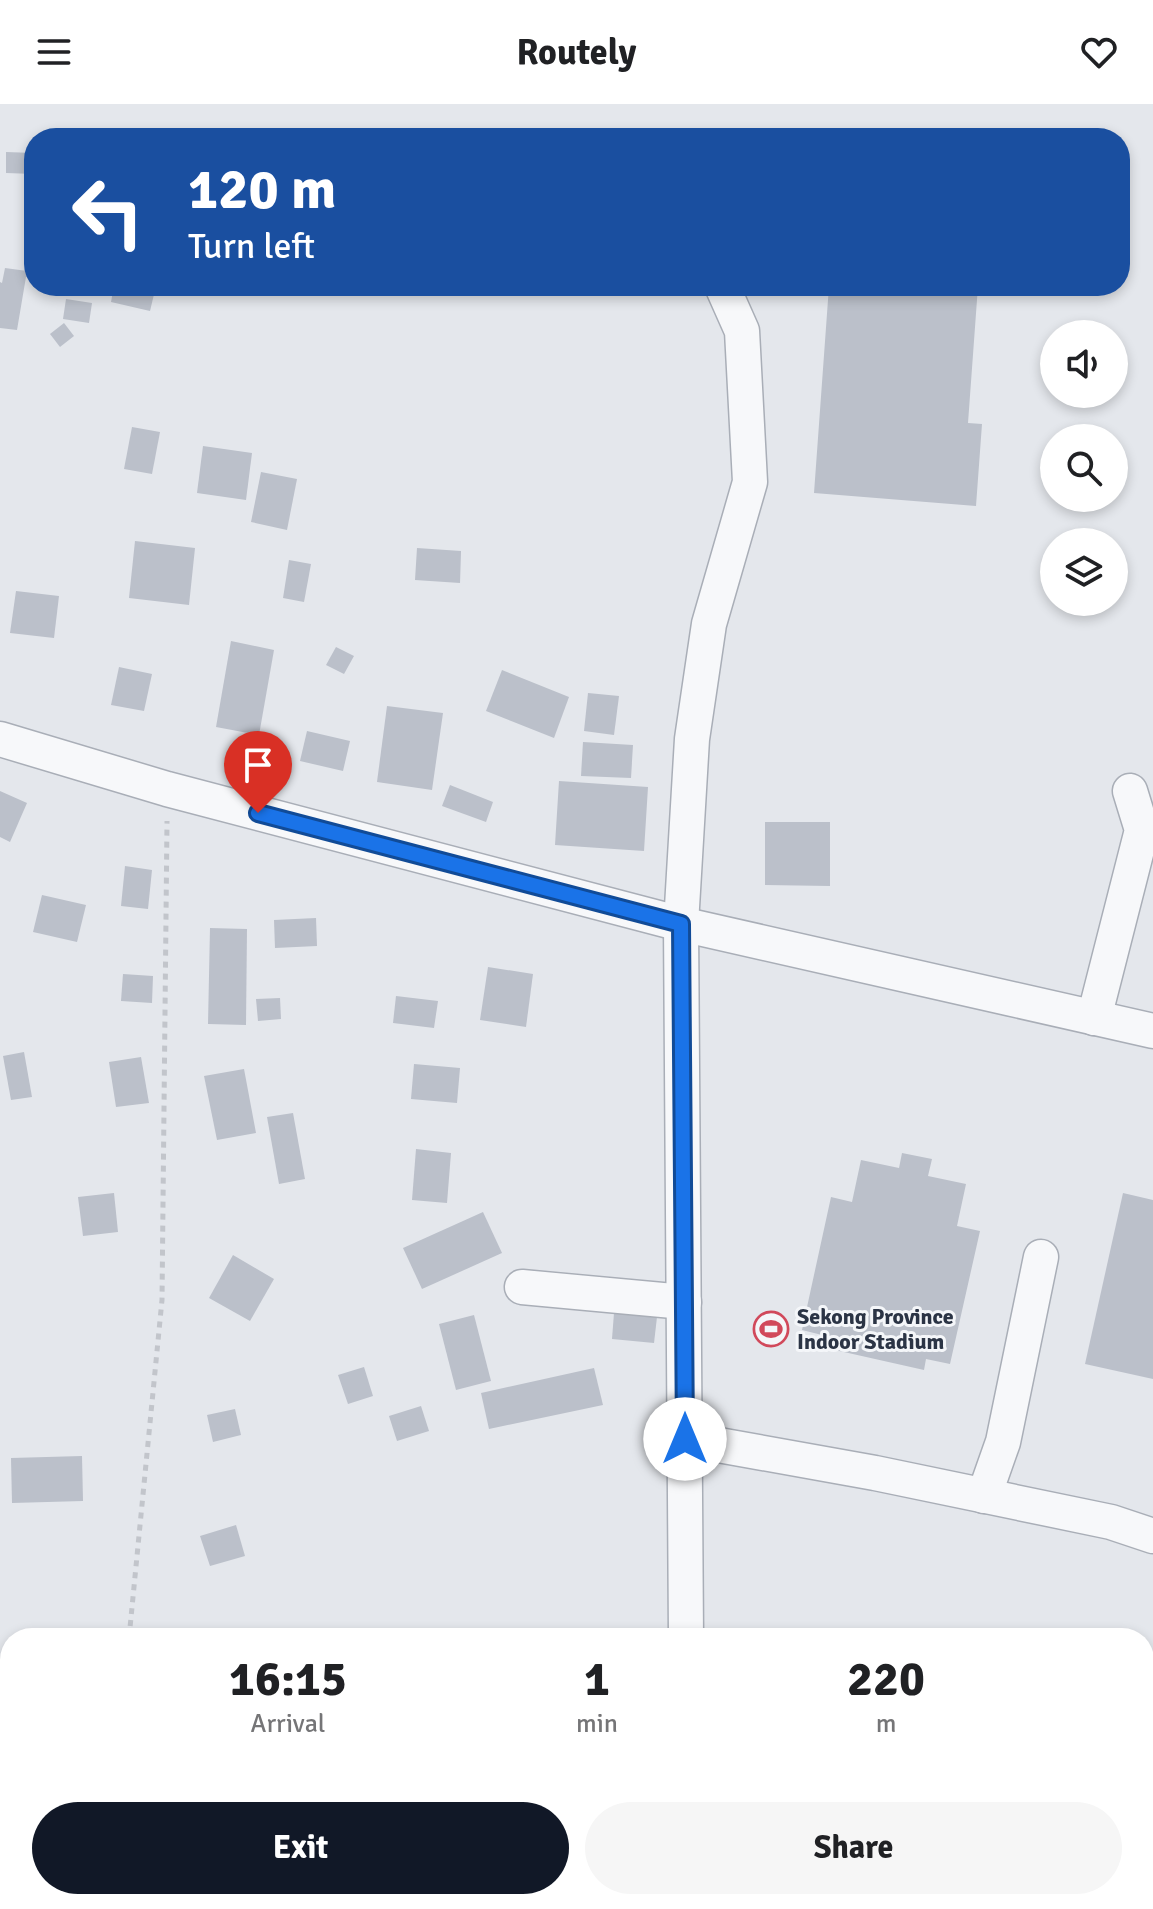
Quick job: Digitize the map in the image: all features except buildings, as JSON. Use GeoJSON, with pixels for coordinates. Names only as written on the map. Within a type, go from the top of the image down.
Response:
{"type":"FeatureCollection","features":[{"type":"Feature","properties":{"kind":"street"},"geometry":{"type":"LineString","coordinates":[[686,1628],[681,924],[692,739],[709,624],[750,482],[742,331],[726,296]]}},
{"type":"Feature","properties":{"kind":"street"},"geometry":{"type":"LineString","coordinates":[[0,739],[167,789],[681,924],[1153,1031]]}},
{"type":"Feature","properties":{"kind":"street"},"geometry":{"type":"LineString","coordinates":[[1094,1018],[1142,830],[1130,791]]}},
{"type":"Feature","properties":{"kind":"street"},"geometry":{"type":"LineString","coordinates":[[984,1496],[1003,1442],[1041,1257]]}},
{"type":"Feature","properties":{"kind":"street"},"geometry":{"type":"LineString","coordinates":[[522,1287],[684,1302]]}},
{"type":"Feature","properties":{"kind":"street"},"geometry":{"type":"LineString","coordinates":[[685,1439],[875,1473],[1111,1522],[1153,1536]]}},
{"type":"Feature","properties":{"kind":"path"},"geometry":{"type":"LineString","coordinates":[[130,1628],[162,1300],[167,789]]}},
{"type":"Feature","properties":{"kind":"place","name":"Sekong Province Indoor Stadium"},"geometry":{"type":"Point","coordinates":[771,1329]}},
{"type":"Feature","properties":{"kind":"route"},"geometry":{"type":"LineString","coordinates":[[258,813],[681,924],[685,1439]]}}]}
